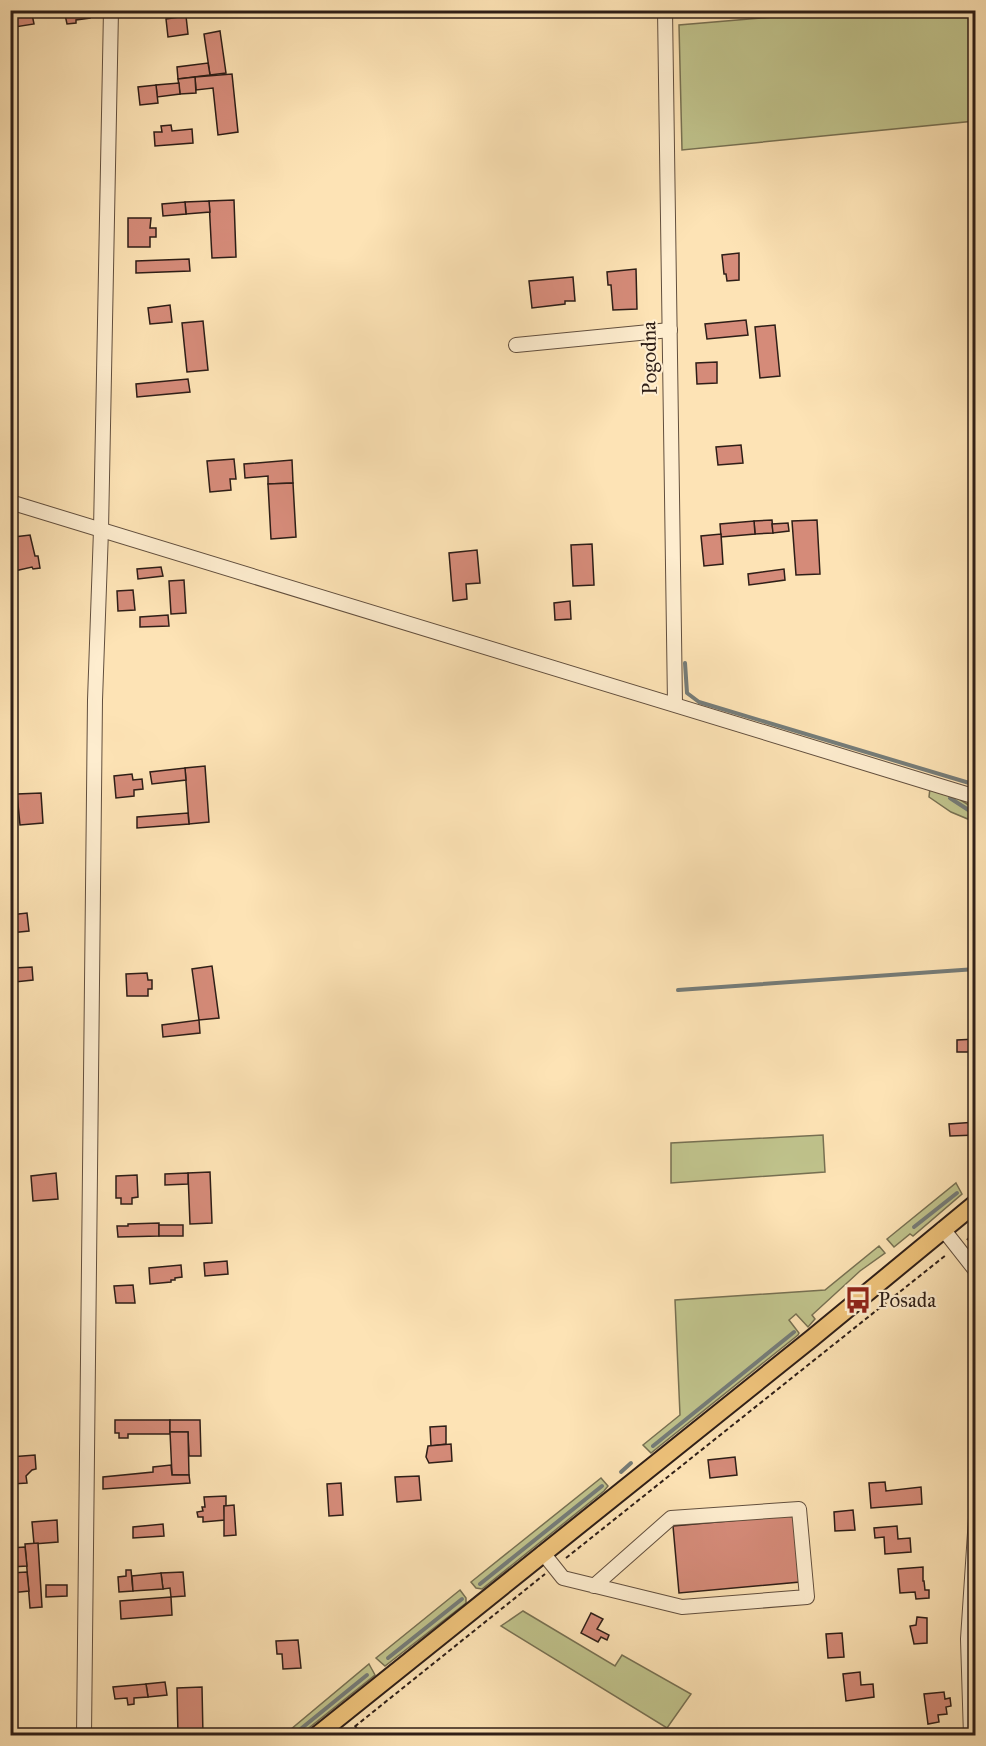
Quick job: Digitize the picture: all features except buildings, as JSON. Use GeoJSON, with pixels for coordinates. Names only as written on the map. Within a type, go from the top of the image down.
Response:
{"type":"FeatureCollection","features":[{"type":"Feature","properties":{"kind":"main road"},"geometry":{"type":"LineString","coordinates":[[316,1736],[811,1339],[975,1203]]}},
{"type":"Feature","properties":{"kind":"street"},"geometry":{"type":"LineString","coordinates":[[84,1736],[95,700],[101,530],[111,10]]}},
{"type":"Feature","properties":{"kind":"street","name":"Pogodna"},"geometry":{"type":"LineString","coordinates":[[665,10],[675,704]]}},
{"type":"Feature","properties":{"kind":"street"},"geometry":{"type":"LineString","coordinates":[[516,345],[670,330]]}},
{"type":"Feature","properties":{"kind":"street"},"geometry":{"type":"LineString","coordinates":[[10,502],[975,797]]}},
{"type":"Feature","properties":{"kind":"street"},"geometry":{"type":"LineString","coordinates":[[943,1229],[975,1271]]}},
{"type":"Feature","properties":{"kind":"street"},"geometry":{"type":"LineString","coordinates":[[543,1553],[563,1578],[594,1586],[682,1607],[807,1597],[799,1509],[671,1518],[594,1586]]}},
{"type":"Feature","properties":{"kind":"street"},"geometry":{"type":"LineString","coordinates":[[971,1736],[968,1639],[975,1518]]}},
{"type":"Feature","properties":{"kind":"path"},"geometry":{"type":"LineString","coordinates":[[967,1240],[975,1231]]}},
{"type":"Feature","properties":{"kind":"path"},"geometry":{"type":"LineString","coordinates":[[343,1736],[947,1255]]}},
{"type":"Feature","properties":{"kind":"green space"},"geometry":{"type":"Polygon","coordinates":[[[843,11],[975,11],[975,121],[682,150],[679,25],[843,11]]]}},
{"type":"Feature","properties":{"kind":"green space"},"geometry":{"type":"Polygon","coordinates":[[[930,788],[956,797],[975,809],[975,822],[951,812],[929,797],[930,788]]]}},
{"type":"Feature","properties":{"kind":"green space"},"geometry":{"type":"Polygon","coordinates":[[[823,1135],[825,1172],[671,1183],[671,1143],[823,1135]]]}},
{"type":"Feature","properties":{"kind":"green space"},"geometry":{"type":"Polygon","coordinates":[[[956,1183],[962,1194],[913,1236],[910,1234],[894,1247],[887,1239],[956,1183]]]}},
{"type":"Feature","properties":{"kind":"green space"},"geometry":{"type":"Polygon","coordinates":[[[879,1246],[885,1253],[860,1271],[812,1315],[815,1319],[808,1327],[796,1314],[789,1320],[799,1333],[798,1335],[651,1453],[643,1445],[680,1415],[675,1300],[825,1290],[879,1246]]]}},
{"type":"Feature","properties":{"kind":"green space"},"geometry":{"type":"Polygon","coordinates":[[[601,1478],[608,1486],[604,1491],[482,1589],[476,1588],[471,1582],[601,1478]]]}},
{"type":"Feature","properties":{"kind":"green space"},"geometry":{"type":"Polygon","coordinates":[[[460,1590],[466,1598],[466,1603],[385,1666],[376,1658],[460,1590]]]}},
{"type":"Feature","properties":{"kind":"green space"},"geometry":{"type":"Polygon","coordinates":[[[523,1611],[615,1666],[622,1655],[691,1694],[667,1728],[501,1626],[523,1611]]]}},
{"type":"Feature","properties":{"kind":"green space"},"geometry":{"type":"Polygon","coordinates":[[[369,1664],[375,1675],[300,1735],[284,1735],[369,1664]]]}},
{"type":"Feature","properties":{"kind":"waterway"},"geometry":{"type":"LineString","coordinates":[[685,663],[687,693],[699,702],[976,785]]}},
{"type":"Feature","properties":{"kind":"waterway"},"geometry":{"type":"LineString","coordinates":[[950,798],[976,815]]}},
{"type":"Feature","properties":{"kind":"waterway"},"geometry":{"type":"LineString","coordinates":[[678,990],[976,969]]}},
{"type":"Feature","properties":{"kind":"waterway"},"geometry":{"type":"LineString","coordinates":[[914,1227],[957,1193]]}},
{"type":"Feature","properties":{"kind":"waterway"},"geometry":{"type":"LineString","coordinates":[[653,1446],[794,1332]]}},
{"type":"Feature","properties":{"kind":"waterway"},"geometry":{"type":"LineString","coordinates":[[621,1472],[631,1463]]}},
{"type":"Feature","properties":{"kind":"waterway"},"geometry":{"type":"LineString","coordinates":[[480,1584],[602,1486]]}},
{"type":"Feature","properties":{"kind":"waterway"},"geometry":{"type":"LineString","coordinates":[[388,1658],[462,1599]]}},
{"type":"Feature","properties":{"kind":"waterway"},"geometry":{"type":"LineString","coordinates":[[292,1736],[367,1675]]}},
{"type":"Feature","properties":{"kind":"place","name":"Posada"},"geometry":{"type":"Point","coordinates":[858,1300]}}]}
